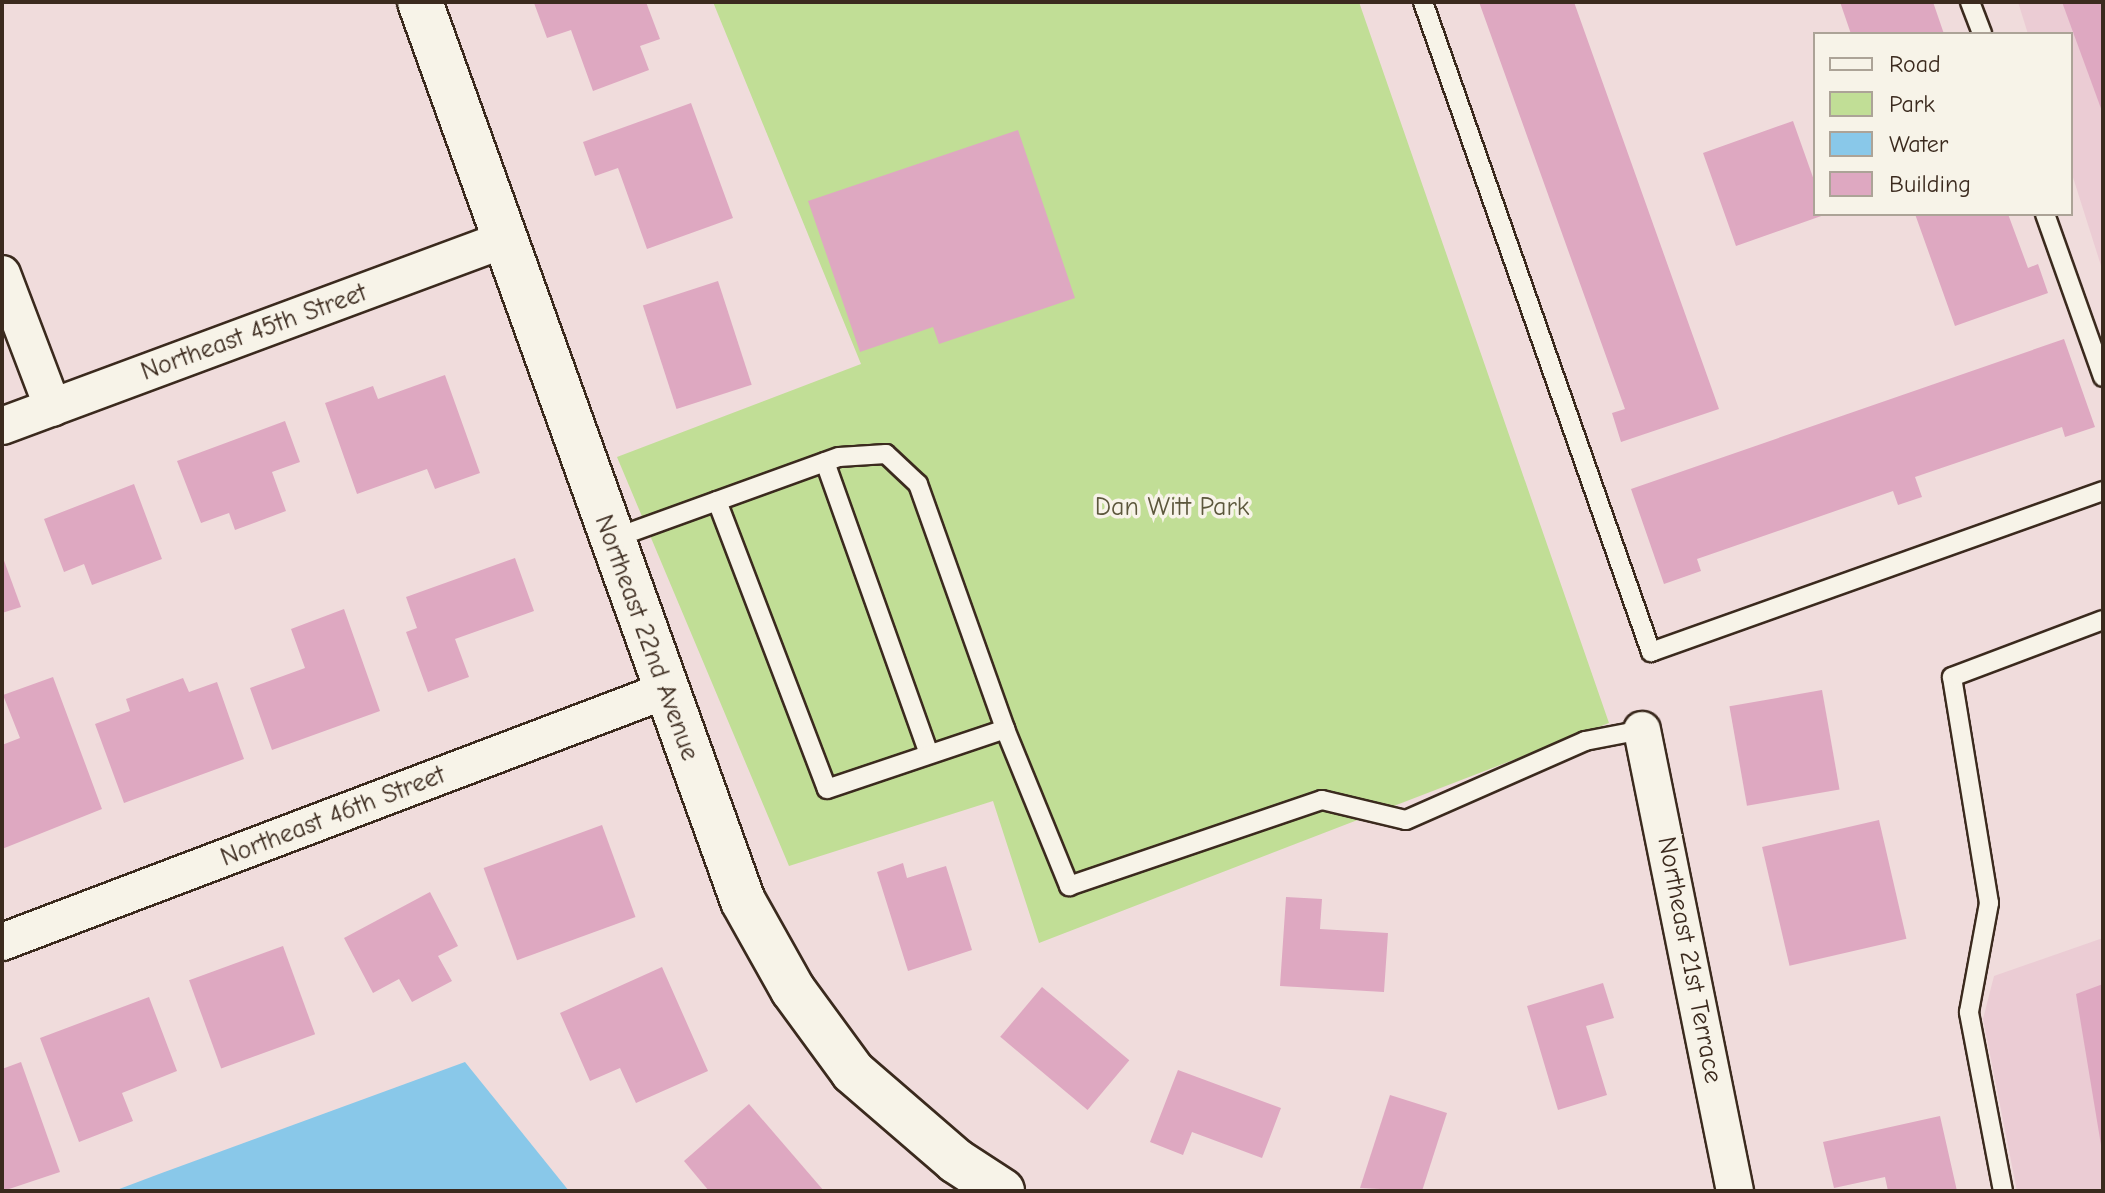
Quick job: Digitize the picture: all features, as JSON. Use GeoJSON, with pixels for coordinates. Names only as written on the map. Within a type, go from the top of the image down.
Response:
{"type":"FeatureCollection","features":[{"type":"Feature","properties":{"kind":"street","name":"Northeast 22nd Avenue"},"geometry":{"type":"LineString","coordinates":[[420,2],[664,691],[743,901],[793,990],[853,1072],[956,1161],[1002,1191]]}},
{"type":"Feature","properties":{"kind":"street","name":"Northeast 45th Street"},"geometry":{"type":"LineString","coordinates":[[2,426],[506,239]]}},
{"type":"Feature","properties":{"kind":"street"},"geometry":{"type":"LineString","coordinates":[[2,274],[53,408]]}},
{"type":"Feature","properties":{"kind":"street","name":"Northeast 46th Street"},"geometry":{"type":"LineString","coordinates":[[2,942],[664,691]]}},
{"type":"Feature","properties":{"kind":"street","name":"Northeast 21st Terrace"},"geometry":{"type":"LineString","coordinates":[[1642,730],[1735,1191]]}},
{"type":"Feature","properties":{"kind":"lane"},"geometry":{"type":"LineString","coordinates":[[1423,2],[1651,652],[2103,491]]}},
{"type":"Feature","properties":{"kind":"lane"},"geometry":{"type":"LineString","coordinates":[[1970,2],[1981,32]]}},
{"type":"Feature","properties":{"kind":"lane"},"geometry":{"type":"LineString","coordinates":[[2046,216],[2103,377]]}},
{"type":"Feature","properties":{"kind":"lane"},"geometry":{"type":"LineString","coordinates":[[611,540],[825,462],[886,454],[918,484],[1005,729],[1069,886],[1322,800],[1406,820],[1585,741],[1642,730]]}},
{"type":"Feature","properties":{"kind":"lane"},"geometry":{"type":"LineString","coordinates":[[825,462],[929,754]]}},
{"type":"Feature","properties":{"kind":"lane"},"geometry":{"type":"LineString","coordinates":[[717,501],[827,789],[1005,729]]}},
{"type":"Feature","properties":{"kind":"lane"},"geometry":{"type":"LineString","coordinates":[[2003,1191],[1969,1012],[1989,903],[1952,677],[2103,620]]}},
{"type":"Feature","properties":{"kind":"shaded area"},"geometry":{"type":"Polygon","coordinates":[[[2018,2],[2103,2],[2103,272],[2073,177],[2073,32],[2027,32],[2018,2]]]}},
{"type":"Feature","properties":{"kind":"shaded area"},"geometry":{"type":"Polygon","coordinates":[[[2103,938],[2103,1191],[2017,1191],[1983,1019],[1994,976],[2103,938]]]}},
{"type":"Feature","properties":{"kind":"green space","name":"Dan Witt Park"},"geometry":{"type":"Polygon","coordinates":[[[713,2],[1359,2],[1609,723],[1039,943],[993,801],[789,866],[617,457],[861,364],[713,2]]]}},
{"type":"Feature","properties":{"kind":"water"},"geometry":{"type":"Polygon","coordinates":[[[465,1062],[569,1191],[114,1191],[159,1174],[465,1062]]]}},
{"type":"Feature","properties":{"kind":"building"},"geometry":{"type":"Polygon","coordinates":[[[646,2],[660,39],[640,46],[649,70],[593,91],[571,30],[547,38],[534,3],[646,2]]]}},
{"type":"Feature","properties":{"kind":"building"},"geometry":{"type":"Polygon","coordinates":[[[1479,2],[1574,2],[1719,409],[1621,442],[1612,413],[1625,409],[1479,2]]]}},
{"type":"Feature","properties":{"kind":"building"},"geometry":{"type":"Polygon","coordinates":[[[1840,2],[1933,2],[1943,32],[1850,32],[1840,2]]]}},
{"type":"Feature","properties":{"kind":"building"},"geometry":{"type":"Polygon","coordinates":[[[2062,2],[2103,2],[2103,114],[2073,32],[2062,2]]]}},
{"type":"Feature","properties":{"kind":"building"},"geometry":{"type":"Polygon","coordinates":[[[691,103],[733,218],[647,249],[618,168],[595,176],[583,142],[691,103]]]}},
{"type":"Feature","properties":{"kind":"building"},"geometry":{"type":"Polygon","coordinates":[[[1793,121],[1813,177],[1813,216],[1821,216],[1736,246],[1703,153],[1793,121]]]}},
{"type":"Feature","properties":{"kind":"building"},"geometry":{"type":"Polygon","coordinates":[[[1018,130],[1075,298],[939,344],[933,327],[860,352],[808,201],[1018,130]]]}},
{"type":"Feature","properties":{"kind":"building"},"geometry":{"type":"Polygon","coordinates":[[[1916,216],[2009,216],[2028,268],[2038,264],[2048,293],[1955,326],[1916,216]]]}},
{"type":"Feature","properties":{"kind":"building"},"geometry":{"type":"Polygon","coordinates":[[[718,281],[752,385],[677,409],[643,305],[718,281]]]}},
{"type":"Feature","properties":{"kind":"building"},"geometry":{"type":"Polygon","coordinates":[[[2064,339],[2095,427],[2065,437],[2062,427],[1915,477],[1922,497],[1898,505],[1893,491],[1697,559],[1701,571],[1664,584],[1631,489],[2064,339]]]}},
{"type":"Feature","properties":{"kind":"building"},"geometry":{"type":"Polygon","coordinates":[[[445,375],[480,473],[435,489],[427,469],[357,494],[325,403],[373,386],[378,399],[445,375]]]}},
{"type":"Feature","properties":{"kind":"building"},"geometry":{"type":"Polygon","coordinates":[[[285,421],[300,462],[272,472],[286,511],[235,530],[229,513],[201,523],[177,461],[285,421]]]}},
{"type":"Feature","properties":{"kind":"building"},"geometry":{"type":"Polygon","coordinates":[[[134,484],[162,559],[92,585],[84,564],[64,572],[44,519],[134,484]]]}},
{"type":"Feature","properties":{"kind":"building"},"geometry":{"type":"Polygon","coordinates":[[[2,555],[21,607],[2,613],[2,555]]]}},
{"type":"Feature","properties":{"kind":"building"},"geometry":{"type":"Polygon","coordinates":[[[515,558],[534,611],[455,639],[469,677],[428,692],[406,632],[417,628],[406,597],[515,558]]]}},
{"type":"Feature","properties":{"kind":"building"},"geometry":{"type":"Polygon","coordinates":[[[344,609],[380,711],[272,750],[250,688],[305,668],[291,629],[344,609]]]}},
{"type":"Feature","properties":{"kind":"building"},"geometry":{"type":"Polygon","coordinates":[[[53,677],[102,809],[2,849],[2,745],[20,738],[3,695],[53,677]]]}},
{"type":"Feature","properties":{"kind":"building"},"geometry":{"type":"Polygon","coordinates":[[[183,678],[189,692],[217,682],[244,759],[124,803],[95,724],[130,711],[126,699],[183,678]]]}},
{"type":"Feature","properties":{"kind":"building"},"geometry":{"type":"Polygon","coordinates":[[[1822,690],[1840,789],[1747,806],[1729,706],[1822,690]]]}},
{"type":"Feature","properties":{"kind":"building"},"geometry":{"type":"Polygon","coordinates":[[[1879,820],[1906,939],[1790,966],[1762,847],[1879,820]]]}},
{"type":"Feature","properties":{"kind":"building"},"geometry":{"type":"Polygon","coordinates":[[[602,825],[636,917],[517,960],[484,868],[602,825]]]}},
{"type":"Feature","properties":{"kind":"building"},"geometry":{"type":"Polygon","coordinates":[[[903,863],[907,878],[946,866],[972,950],[908,971],[877,872],[903,863]]]}},
{"type":"Feature","properties":{"kind":"building"},"geometry":{"type":"Polygon","coordinates":[[[430,892],[458,946],[438,956],[452,981],[412,1002],[399,979],[373,993],[344,938],[430,892]]]}},
{"type":"Feature","properties":{"kind":"building"},"geometry":{"type":"Polygon","coordinates":[[[1286,897],[1322,899],[1320,929],[1388,933],[1384,992],[1280,986],[1286,897]]]}},
{"type":"Feature","properties":{"kind":"building"},"geometry":{"type":"Polygon","coordinates":[[[283,946],[315,1034],[221,1069],[189,980],[283,946]]]}},
{"type":"Feature","properties":{"kind":"building"},"geometry":{"type":"Polygon","coordinates":[[[662,967],[708,1071],[636,1103],[620,1068],[590,1081],[560,1013],[662,967]]]}},
{"type":"Feature","properties":{"kind":"building"},"geometry":{"type":"Polygon","coordinates":[[[1603,983],[1614,1018],[1586,1026],[1607,1095],[1558,1110],[1527,1006],[1603,983]]]}},
{"type":"Feature","properties":{"kind":"building"},"geometry":{"type":"Polygon","coordinates":[[[2103,984],[2103,1145],[2101,1145],[2076,994],[2103,984]]]}},
{"type":"Feature","properties":{"kind":"building"},"geometry":{"type":"Polygon","coordinates":[[[1042,987],[1129,1060],[1088,1110],[1000,1037],[1042,987]]]}},
{"type":"Feature","properties":{"kind":"building"},"geometry":{"type":"Polygon","coordinates":[[[149,997],[177,1071],[122,1093],[133,1121],[79,1142],[40,1038],[149,997]]]}},
{"type":"Feature","properties":{"kind":"building"},"geometry":{"type":"Polygon","coordinates":[[[21,1062],[60,1172],[3,1191],[2,1069],[21,1062]]]}},
{"type":"Feature","properties":{"kind":"building"},"geometry":{"type":"Polygon","coordinates":[[[1178,1070],[1281,1108],[1262,1158],[1192,1132],[1183,1155],[1150,1142],[1178,1070]]]}},
{"type":"Feature","properties":{"kind":"building"},"geometry":{"type":"Polygon","coordinates":[[[1390,1095],[1447,1113],[1422,1191],[1360,1188],[1390,1095]]]}},
{"type":"Feature","properties":{"kind":"building"},"geometry":{"type":"Polygon","coordinates":[[[749,1104],[824,1191],[709,1191],[684,1161],[749,1104]]]}},
{"type":"Feature","properties":{"kind":"building"},"geometry":{"type":"Polygon","coordinates":[[[1940,1116],[1957,1191],[1888,1191],[1885,1177],[1834,1188],[1823,1142],[1940,1116]]]}}]}
